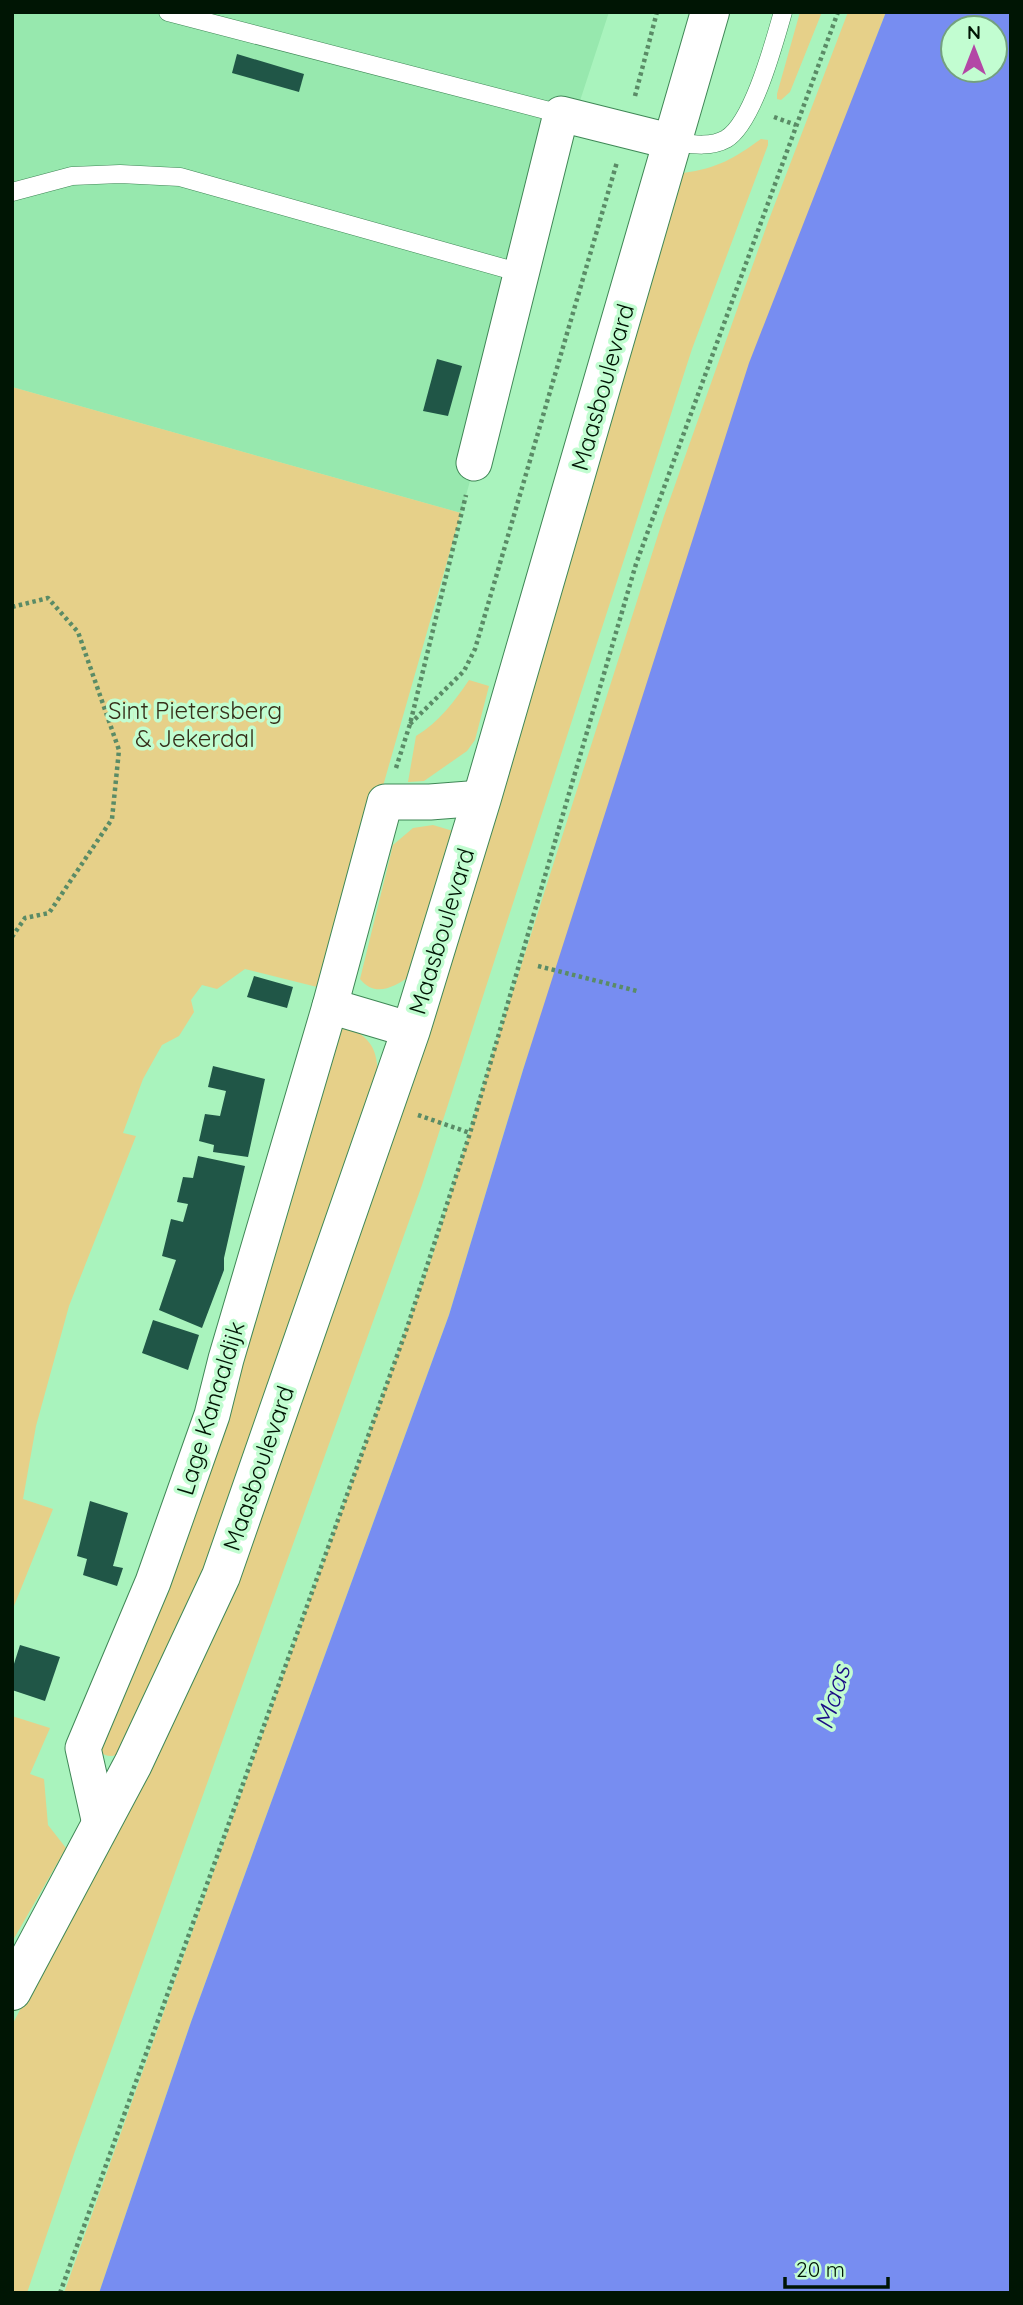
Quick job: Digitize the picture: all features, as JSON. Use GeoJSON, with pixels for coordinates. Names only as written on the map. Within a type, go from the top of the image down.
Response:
{"type":"FeatureCollection","features":[{"type":"Feature","properties":{"kind":"street","name":"Maasboulevard"},"geometry":{"type":"LineString","coordinates":[[100,1824],[133,1764],[220,1576],[411,1030],[482,798],[710,12]]}},
{"type":"Feature","properties":{"kind":"street"},"geometry":{"type":"LineString","coordinates":[[474,463],[561,114],[673,142]]}},
{"type":"Feature","properties":{"kind":"street"},"geometry":{"type":"LineString","coordinates":[[385,802],[482,798]]}},
{"type":"Feature","properties":{"kind":"street","name":"Lage Kanaaldijk"},"geometry":{"type":"LineString","coordinates":[[100,1824],[83,1748],[153,1581],[212,1415],[330,1006],[385,802]]}},
{"type":"Feature","properties":{"kind":"street"},"geometry":{"type":"LineString","coordinates":[[330,1006],[411,1030]]}},
{"type":"Feature","properties":{"kind":"street"},"geometry":{"type":"LineString","coordinates":[[12,1991],[100,1824]]}},
{"type":"Feature","properties":{"kind":"lane"},"geometry":{"type":"LineString","coordinates":[[168,12],[561,114]]}},
{"type":"Feature","properties":{"kind":"lane"},"geometry":{"type":"LineString","coordinates":[[673,142],[703,146],[727,139],[751,109],[783,12]]}},
{"type":"Feature","properties":{"kind":"lane"},"geometry":{"type":"LineString","coordinates":[[12,192],[72,176],[120,174],[180,177],[521,273]]}},
{"type":"Feature","properties":{"kind":"path"},"geometry":{"type":"LineString","coordinates":[[410,724],[464,671],[475,649],[626,130],[657,12]]}},
{"type":"Feature","properties":{"kind":"path"},"geometry":{"type":"LineString","coordinates":[[60,2293],[407,1328],[470,1133],[636,564],[838,12]]}},
{"type":"Feature","properties":{"kind":"path"},"geometry":{"type":"LineString","coordinates":[[385,802],[410,724],[474,463]]}},
{"type":"Feature","properties":{"kind":"path"},"geometry":{"type":"LineString","coordinates":[[12,607],[48,598],[78,632],[119,750],[112,819],[49,913],[25,918],[12,937]]}},
{"type":"Feature","properties":{"kind":"path"},"geometry":{"type":"LineString","coordinates":[[538,966],[637,991]]}},
{"type":"Feature","properties":{"kind":"path"},"geometry":{"type":"LineString","coordinates":[[440,1122],[470,1133]]}},
{"type":"Feature","properties":{"kind":"shaded area"},"geometry":{"type":"Polygon","coordinates":[[[12,12],[609,12],[561,159],[461,513],[12,387],[12,12]]]}},
{"type":"Feature","properties":{"kind":"green space"},"geometry":{"type":"Polygon","coordinates":[[[800,12],[822,12],[790,92],[781,100],[777,99],[777,94],[800,12]]]}},
{"type":"Feature","properties":{"kind":"green space"},"geometry":{"type":"Polygon","coordinates":[[[848,12],[886,12],[843,124],[523,1070],[449,1315],[191,2022],[99,2293],[64,2293],[433,1254],[492,1057],[664,516],[768,222],[848,12]]]}},
{"type":"Feature","properties":{"kind":"green space"},"geometry":{"type":"Polygon","coordinates":[[[761,139],[768,140],[768,145],[692,349],[422,1185],[74,2154],[27,2293],[12,2293],[12,2025],[131,1801],[683,173],[725,162],[761,139]]]}},
{"type":"Feature","properties":{"kind":"green space","name":"Sint Pietersberg & Jekerdal"},"geometry":{"type":"Polygon","coordinates":[[[12,387],[461,513],[325,989],[245,969],[217,989],[202,985],[191,1000],[194,1012],[179,1036],[162,1045],[143,1079],[123,1133],[136,1136],[69,1306],[36,1426],[23,1499],[53,1509],[12,1611],[12,387]]]}},
{"type":"Feature","properties":{"kind":"green space"},"geometry":{"type":"Polygon","coordinates":[[[469,680],[489,686],[475,740],[467,751],[424,781],[408,782],[416,736],[446,711],[469,680]]]}},
{"type":"Feature","properties":{"kind":"green space"},"geometry":{"type":"Polygon","coordinates":[[[433,825],[453,831],[410,976],[385,989],[372,988],[360,979],[393,845],[413,828],[433,825]]]}},
{"type":"Feature","properties":{"kind":"green space"},"geometry":{"type":"Polygon","coordinates":[[[342,1023],[365,1037],[376,1056],[378,1075],[230,1503],[188,1606],[119,1754],[107,1756],[100,1752],[247,1350],[342,1023]]]}},
{"type":"Feature","properties":{"kind":"green space"},"geometry":{"type":"Polygon","coordinates":[[[12,1716],[50,1728],[30,1774],[44,1779],[48,1825],[66,1848],[12,1942],[12,1716]]]}},
{"type":"Feature","properties":{"kind":"water","name":"Maas"},"geometry":{"type":"Polygon","coordinates":[[[886,12],[1011,12],[1011,2293],[99,2293],[191,2022],[449,1315],[523,1070],[749,363],[886,12]]]}},
{"type":"Feature","properties":{"kind":"building"},"geometry":{"type":"Polygon","coordinates":[[[237,54],[304,74],[299,92],[232,73],[237,54]]]}},
{"type":"Feature","properties":{"kind":"building"},"geometry":{"type":"Polygon","coordinates":[[[437,359],[462,366],[448,416],[423,411],[437,359]]]}},
{"type":"Feature","properties":{"kind":"building"},"geometry":{"type":"Polygon","coordinates":[[[254,976],[293,987],[287,1008],[247,997],[254,976]]]}},
{"type":"Feature","properties":{"kind":"building"},"geometry":{"type":"Polygon","coordinates":[[[213,1066],[265,1079],[248,1157],[213,1152],[214,1145],[199,1141],[205,1114],[220,1116],[226,1091],[208,1087],[213,1066]]]}},
{"type":"Feature","properties":{"kind":"building"},"geometry":{"type":"Polygon","coordinates":[[[198,1156],[245,1166],[224,1258],[224,1270],[202,1328],[159,1310],[176,1260],[162,1256],[171,1219],[183,1222],[188,1204],[177,1202],[183,1177],[193,1178],[198,1156]]]}},
{"type":"Feature","properties":{"kind":"building"},"geometry":{"type":"Polygon","coordinates":[[[153,1320],[199,1335],[188,1370],[142,1353],[153,1320]]]}},
{"type":"Feature","properties":{"kind":"building"},"geometry":{"type":"Polygon","coordinates":[[[90,1501],[128,1513],[113,1566],[123,1568],[117,1586],[83,1575],[87,1559],[77,1556],[90,1501]]]}},
{"type":"Feature","properties":{"kind":"building"},"geometry":{"type":"Polygon","coordinates":[[[20,1645],[60,1657],[45,1701],[12,1690],[12,1670],[20,1645]]]}}]}
